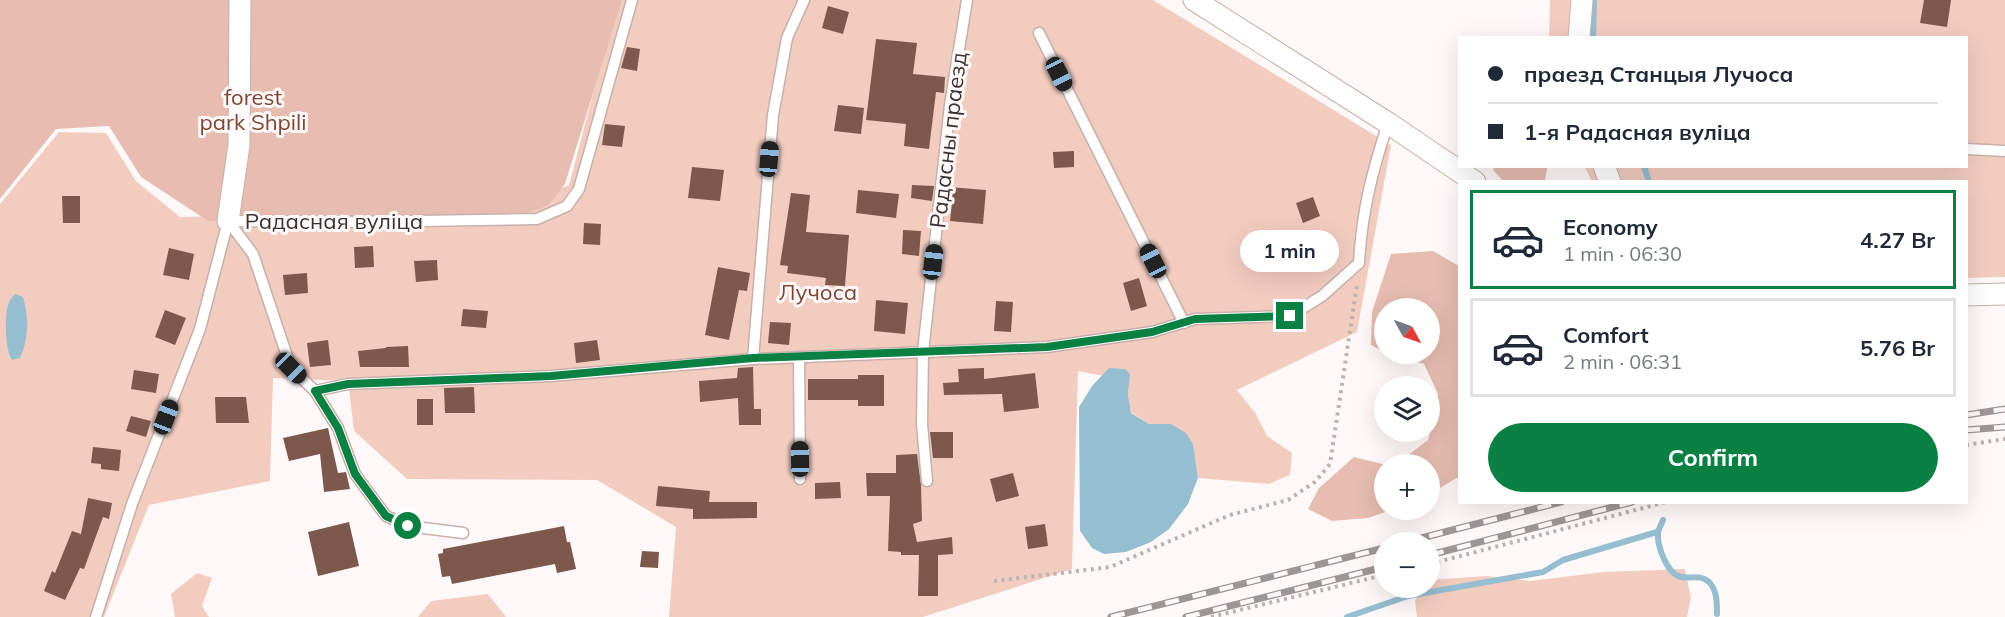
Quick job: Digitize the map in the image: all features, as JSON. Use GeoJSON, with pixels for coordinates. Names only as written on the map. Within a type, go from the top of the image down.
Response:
{"type":"FeatureCollection","features":[{"type":"Feature","properties":{"kind":"street"},"geometry":{"type":"LineString","coordinates":[[228,221],[239,145],[240,0]]}},
{"type":"Feature","properties":{"kind":"street"},"geometry":{"type":"LineString","coordinates":[[1194,0],[1388,123],[1472,180]]}},
{"type":"Feature","properties":{"kind":"street"},"geometry":{"type":"LineString","coordinates":[[1579,36],[1582,0]]}},
{"type":"Feature","properties":{"kind":"street"},"geometry":{"type":"LineString","coordinates":[[1968,295],[2005,294]]}},
{"type":"Feature","properties":{"kind":"lane","name":"Радасная вуліца"},"geometry":{"type":"LineString","coordinates":[[96,617],[132,504],[200,329],[228,221],[357,222],[537,219],[567,206],[579,189],[632,0]]}},
{"type":"Feature","properties":{"kind":"lane"},"geometry":{"type":"LineString","coordinates":[[753,358],[773,115],[787,38],[804,0]]}},
{"type":"Feature","properties":{"kind":"lane","name":"Радасны праезд"},"geometry":{"type":"LineString","coordinates":[[927,481],[922,424],[923,352],[950,105],[967,0]]}},
{"type":"Feature","properties":{"kind":"lane"},"geometry":{"type":"LineString","coordinates":[[1039,33],[1184,322]]}},
{"type":"Feature","properties":{"kind":"lane"},"geometry":{"type":"LineString","coordinates":[[315,391],[348,384],[551,376],[753,358],[1047,347],[1152,332],[1195,319],[1290,316],[1322,296],[1359,263],[1361,231],[1370,181],[1388,123]]}},
{"type":"Feature","properties":{"kind":"lane"},"geometry":{"type":"LineString","coordinates":[[1968,149],[2005,151]]}},
{"type":"Feature","properties":{"kind":"lane"},"geometry":{"type":"LineString","coordinates":[[228,221],[253,254],[291,368],[315,391],[338,428],[355,474],[386,516],[408,526],[463,533]]}},
{"type":"Feature","properties":{"kind":"lane"},"geometry":{"type":"LineString","coordinates":[[799,357],[801,479]]}},
{"type":"Feature","properties":{"kind":"path"},"geometry":{"type":"LineString","coordinates":[[993,581],[1110,567],[1230,515],[1288,500],[1315,482],[1330,464],[1359,263]]}},
{"type":"Feature","properties":{"kind":"path"},"geometry":{"type":"LineString","coordinates":[[1968,445],[2005,439]]}},
{"type":"Feature","properties":{"kind":"path"},"geometry":{"type":"LineString","coordinates":[[1440,561],[1657,504]]}},
{"type":"Feature","properties":{"kind":"path"},"geometry":{"type":"LineString","coordinates":[[1211,617],[1374,577]]}},
{"type":"Feature","properties":{"kind":"green space","name":"forest park Shpili"},"geometry":{"type":"Polygon","coordinates":[[[0,0],[622,0],[565,184],[549,205],[522,215],[208,221],[141,177],[109,126],[56,129],[0,199],[0,0]]]}},
{"type":"Feature","properties":{"kind":"green space","name":"Лучоса"},"geometry":{"type":"Polygon","coordinates":[[[618,0],[1153,0],[1391,145],[1357,332],[1237,390],[1256,414],[1267,436],[1292,453],[1290,475],[1269,484],[1198,478],[1193,444],[1171,424],[1149,424],[1131,412],[1128,394],[1129,381],[1078,371],[1072,569],[923,617],[669,617],[676,527],[597,480],[407,479],[354,431],[348,381],[273,378],[270,481],[149,505],[104,617],[0,617],[0,204],[59,132],[106,133],[136,181],[180,217],[510,211],[569,185],[618,0]]]}},
{"type":"Feature","properties":{"kind":"green space"},"geometry":{"type":"Polygon","coordinates":[[[1550,0],[2005,0],[2005,277],[1968,278],[1968,180],[1591,180],[1585,168],[1968,168],[1968,36],[1549,36],[1550,0]]]}},
{"type":"Feature","properties":{"kind":"green space"},"geometry":{"type":"Polygon","coordinates":[[[1494,168],[1547,168],[1545,180],[1502,180],[1493,170],[1494,168]]]}},
{"type":"Feature","properties":{"kind":"green space"},"geometry":{"type":"Polygon","coordinates":[[[1433,251],[1458,265],[1458,477],[1440,488],[1440,454],[1410,454],[1425,442],[1440,442],[1440,376],[1430,376],[1424,364],[1440,364],[1440,298],[1377,298],[1391,254],[1433,251]]]}},
{"type":"Feature","properties":{"kind":"green space"},"geometry":{"type":"Polygon","coordinates":[[[1374,306],[1374,347],[1371,345],[1374,306]]]}},
{"type":"Feature","properties":{"kind":"green space"},"geometry":{"type":"Polygon","coordinates":[[[1354,457],[1374,462],[1374,516],[1332,521],[1308,509],[1319,488],[1354,457]]]}},
{"type":"Feature","properties":{"kind":"green space"},"geometry":{"type":"Polygon","coordinates":[[[1685,569],[1691,598],[1687,617],[1417,617],[1415,601],[1417,598],[1440,598],[1440,579],[1486,576],[1530,581],[1604,572],[1685,569]]]}},
{"type":"Feature","properties":{"kind":"green space"},"geometry":{"type":"Polygon","coordinates":[[[197,573],[212,578],[202,606],[209,617],[175,617],[171,594],[197,573]]]}},
{"type":"Feature","properties":{"kind":"green space"},"geometry":{"type":"Polygon","coordinates":[[[488,594],[506,617],[418,617],[431,601],[488,594]]]}},
{"type":"Feature","properties":{"kind":"water"},"geometry":{"type":"Polygon","coordinates":[[[15,294],[23,297],[27,328],[20,358],[12,360],[8,348],[6,323],[7,307],[15,294]]]}},
{"type":"Feature","properties":{"kind":"water"},"geometry":{"type":"Polygon","coordinates":[[[1109,368],[1125,369],[1130,374],[1128,394],[1131,413],[1149,424],[1171,424],[1186,433],[1193,444],[1198,478],[1188,504],[1169,529],[1151,542],[1126,552],[1104,554],[1092,548],[1080,531],[1079,407],[1092,386],[1109,368]]]}},
{"type":"Feature","properties":{"kind":"building"},"geometry":{"type":"Polygon","coordinates":[[[1924,0],[1951,0],[1947,27],[1920,23],[1924,0]]]}},
{"type":"Feature","properties":{"kind":"building"},"geometry":{"type":"Polygon","coordinates":[[[828,6],[849,12],[843,34],[822,28],[828,6]]]}},
{"type":"Feature","properties":{"kind":"building"},"geometry":{"type":"Polygon","coordinates":[[[876,39],[917,43],[913,74],[945,77],[944,93],[936,92],[929,149],[904,146],[906,124],[866,120],[876,39]]]}},
{"type":"Feature","properties":{"kind":"building"},"geometry":{"type":"Polygon","coordinates":[[[627,47],[640,49],[637,71],[621,68],[627,47]]]}},
{"type":"Feature","properties":{"kind":"building"},"geometry":{"type":"Polygon","coordinates":[[[838,105],[864,108],[861,134],[834,131],[838,105]]]}},
{"type":"Feature","properties":{"kind":"building"},"geometry":{"type":"Polygon","coordinates":[[[605,124],[625,126],[622,147],[602,145],[605,124]]]}},
{"type":"Feature","properties":{"kind":"building"},"geometry":{"type":"Polygon","coordinates":[[[1074,151],[1074,167],[1054,168],[1053,152],[1074,151]]]}},
{"type":"Feature","properties":{"kind":"building"},"geometry":{"type":"Polygon","coordinates":[[[692,167],[724,170],[720,201],[688,198],[692,167]]]}},
{"type":"Feature","properties":{"kind":"building"},"geometry":{"type":"Polygon","coordinates":[[[912,185],[934,186],[932,201],[911,198],[912,185]]]}},
{"type":"Feature","properties":{"kind":"building"},"geometry":{"type":"Polygon","coordinates":[[[949,187],[986,190],[983,224],[950,221],[952,203],[947,203],[949,187]]]}},
{"type":"Feature","properties":{"kind":"building"},"geometry":{"type":"Polygon","coordinates":[[[858,190],[899,194],[896,218],[856,213],[858,190]]]}},
{"type":"Feature","properties":{"kind":"building"},"geometry":{"type":"Polygon","coordinates":[[[791,193],[810,195],[806,232],[849,235],[845,286],[825,285],[826,278],[787,273],[788,266],[780,265],[791,193]]]}},
{"type":"Feature","properties":{"kind":"building"},"geometry":{"type":"Polygon","coordinates":[[[62,196],[80,196],[80,223],[63,223],[62,196]]]}},
{"type":"Feature","properties":{"kind":"building"},"geometry":{"type":"Polygon","coordinates":[[[1313,197],[1320,216],[1303,223],[1296,203],[1313,197]]]}},
{"type":"Feature","properties":{"kind":"building"},"geometry":{"type":"Polygon","coordinates":[[[584,223],[601,224],[600,245],[583,244],[584,223]]]}},
{"type":"Feature","properties":{"kind":"building"},"geometry":{"type":"Polygon","coordinates":[[[903,230],[921,231],[919,256],[902,254],[903,230]]]}},
{"type":"Feature","properties":{"kind":"building"},"geometry":{"type":"Polygon","coordinates":[[[373,246],[374,267],[355,268],[354,247],[373,246]]]}},
{"type":"Feature","properties":{"kind":"building"},"geometry":{"type":"Polygon","coordinates":[[[169,248],[194,254],[189,280],[163,275],[169,248]]]}},
{"type":"Feature","properties":{"kind":"building"},"geometry":{"type":"Polygon","coordinates":[[[437,260],[438,280],[416,282],[414,261],[437,260]]]}},
{"type":"Feature","properties":{"kind":"building"},"geometry":{"type":"Polygon","coordinates":[[[718,267],[750,273],[747,291],[739,290],[729,340],[705,335],[718,267]]]}},
{"type":"Feature","properties":{"kind":"building"},"geometry":{"type":"Polygon","coordinates":[[[307,273],[308,293],[285,295],[283,275],[307,273]]]}},
{"type":"Feature","properties":{"kind":"building"},"geometry":{"type":"Polygon","coordinates":[[[1139,278],[1147,306],[1131,311],[1123,283],[1139,278]]]}},
{"type":"Feature","properties":{"kind":"building"},"geometry":{"type":"Polygon","coordinates":[[[876,300],[908,303],[905,334],[874,331],[876,300]]]}},
{"type":"Feature","properties":{"kind":"building"},"geometry":{"type":"Polygon","coordinates":[[[996,301],[1013,302],[1011,332],[994,331],[996,301]]]}},
{"type":"Feature","properties":{"kind":"building"},"geometry":{"type":"Polygon","coordinates":[[[463,309],[488,311],[486,328],[461,326],[463,309]]]}},
{"type":"Feature","properties":{"kind":"building"},"geometry":{"type":"Polygon","coordinates":[[[165,310],[186,318],[175,345],[155,337],[165,310]]]}},
{"type":"Feature","properties":{"kind":"building"},"geometry":{"type":"Polygon","coordinates":[[[770,322],[791,323],[789,345],[768,343],[770,322]]]}},
{"type":"Feature","properties":{"kind":"building"},"geometry":{"type":"Polygon","coordinates":[[[328,340],[331,365],[310,367],[307,343],[328,340]]]}},
{"type":"Feature","properties":{"kind":"building"},"geometry":{"type":"Polygon","coordinates":[[[597,340],[600,360],[576,363],[574,343],[597,340]]]}},
{"type":"Feature","properties":{"kind":"building"},"geometry":{"type":"Polygon","coordinates":[[[408,346],[409,367],[360,367],[358,351],[408,346]]]}},
{"type":"Feature","properties":{"kind":"building"},"geometry":{"type":"Polygon","coordinates":[[[753,367],[754,409],[761,409],[761,425],[739,425],[738,398],[700,402],[699,381],[737,378],[738,368],[753,367]]]}},
{"type":"Feature","properties":{"kind":"building"},"geometry":{"type":"Polygon","coordinates":[[[984,368],[984,379],[1035,373],[1039,408],[1004,412],[1002,394],[944,395],[943,383],[959,382],[958,369],[984,368]]]}},
{"type":"Feature","properties":{"kind":"building"},"geometry":{"type":"Polygon","coordinates":[[[134,370],[159,374],[156,393],[131,389],[134,370]]]}},
{"type":"Feature","properties":{"kind":"building"},"geometry":{"type":"Polygon","coordinates":[[[858,375],[884,375],[884,406],[858,406],[858,400],[808,400],[808,379],[858,379],[858,375]]]}},
{"type":"Feature","properties":{"kind":"building"},"geometry":{"type":"Polygon","coordinates":[[[474,387],[475,413],[445,413],[444,388],[474,387]]]}},
{"type":"Feature","properties":{"kind":"building"},"geometry":{"type":"Polygon","coordinates":[[[215,397],[246,397],[249,423],[216,423],[215,397]]]}},
{"type":"Feature","properties":{"kind":"building"},"geometry":{"type":"Polygon","coordinates":[[[417,399],[433,399],[433,425],[417,425],[417,399]]]}},
{"type":"Feature","properties":{"kind":"building"},"geometry":{"type":"Polygon","coordinates":[[[131,416],[151,421],[146,437],[126,431],[131,416]]]}},
{"type":"Feature","properties":{"kind":"building"},"geometry":{"type":"Polygon","coordinates":[[[328,428],[338,473],[346,472],[350,489],[324,492],[320,454],[289,461],[283,438],[328,428]]]}},
{"type":"Feature","properties":{"kind":"building"},"geometry":{"type":"Polygon","coordinates":[[[930,432],[953,432],[953,458],[933,458],[930,432]]]}},
{"type":"Feature","properties":{"kind":"building"},"geometry":{"type":"Polygon","coordinates":[[[93,447],[121,450],[119,471],[101,469],[101,464],[91,463],[93,447]]]}},
{"type":"Feature","properties":{"kind":"building"},"geometry":{"type":"Polygon","coordinates":[[[917,454],[922,521],[913,524],[917,542],[952,537],[953,554],[938,555],[938,596],[918,596],[919,555],[901,555],[901,552],[888,551],[890,496],[867,496],[866,473],[896,473],[896,455],[917,454]]]}},
{"type":"Feature","properties":{"kind":"building"},"geometry":{"type":"Polygon","coordinates":[[[1013,473],[1019,496],[996,502],[990,479],[1013,473]]]}},
{"type":"Feature","properties":{"kind":"building"},"geometry":{"type":"Polygon","coordinates":[[[840,482],[841,498],[815,499],[815,483],[840,482]]]}},
{"type":"Feature","properties":{"kind":"building"},"geometry":{"type":"Polygon","coordinates":[[[658,486],[710,491],[709,502],[757,502],[757,518],[693,519],[693,509],[656,506],[658,486]]]}},
{"type":"Feature","properties":{"kind":"building"},"geometry":{"type":"Polygon","coordinates":[[[88,498],[112,503],[109,519],[103,517],[84,569],[80,568],[65,600],[44,591],[52,571],[55,573],[72,531],[81,534],[88,498]]]}},
{"type":"Feature","properties":{"kind":"building"},"geometry":{"type":"Polygon","coordinates":[[[349,522],[359,566],[318,576],[308,532],[349,522]]]}},
{"type":"Feature","properties":{"kind":"building"},"geometry":{"type":"Polygon","coordinates":[[[1045,524],[1048,546],[1028,549],[1025,527],[1045,524]]]}},
{"type":"Feature","properties":{"kind":"building"},"geometry":{"type":"Polygon","coordinates":[[[564,526],[576,569],[557,573],[555,564],[452,584],[450,576],[442,577],[438,554],[443,553],[443,549],[564,526]]]}},
{"type":"Feature","properties":{"kind":"building"},"geometry":{"type":"Polygon","coordinates":[[[642,551],[659,552],[658,568],[640,567],[642,551]]]}},
{"type":"Feature","properties":{"kind":"waterway"},"geometry":{"type":"LineString","coordinates":[[1593,36],[1594,0]]}},
{"type":"Feature","properties":{"kind":"waterway"},"geometry":{"type":"LineString","coordinates":[[1645,168],[1648,180]]}},
{"type":"Feature","properties":{"kind":"waterway"},"geometry":{"type":"LineString","coordinates":[[1663,520],[1658,531],[1658,538],[1667,565],[1676,575],[1699,577],[1709,582],[1715,593],[1717,614]]}},
{"type":"Feature","properties":{"kind":"waterway"},"geometry":{"type":"LineString","coordinates":[[1347,617],[1408,596],[1543,572],[1563,560],[1657,532]]}},
{"type":"Feature","properties":{"kind":"railway"},"geometry":{"type":"LineString","coordinates":[[1968,415],[2005,409]]}},
{"type":"Feature","properties":{"kind":"railway"},"geometry":{"type":"LineString","coordinates":[[1968,430],[2005,427]]}},
{"type":"Feature","properties":{"kind":"railway"},"geometry":{"type":"LineString","coordinates":[[1440,533],[1553,504]]}},
{"type":"Feature","properties":{"kind":"railway"},"geometry":{"type":"LineString","coordinates":[[1440,552],[1624,504]]}},
{"type":"Feature","properties":{"kind":"railway"},"geometry":{"type":"LineString","coordinates":[[1111,617],[1374,551]]}},
{"type":"Feature","properties":{"kind":"railway"},"geometry":{"type":"LineString","coordinates":[[1186,617],[1374,570]]}},
{"type":"Feature","properties":{"kind":"route"},"geometry":{"type":"LineString","coordinates":[[408,526],[386,516],[355,474],[338,428],[315,391],[348,384],[551,376],[753,358],[1047,347],[1152,332],[1195,319],[1290,316]]}}]}
